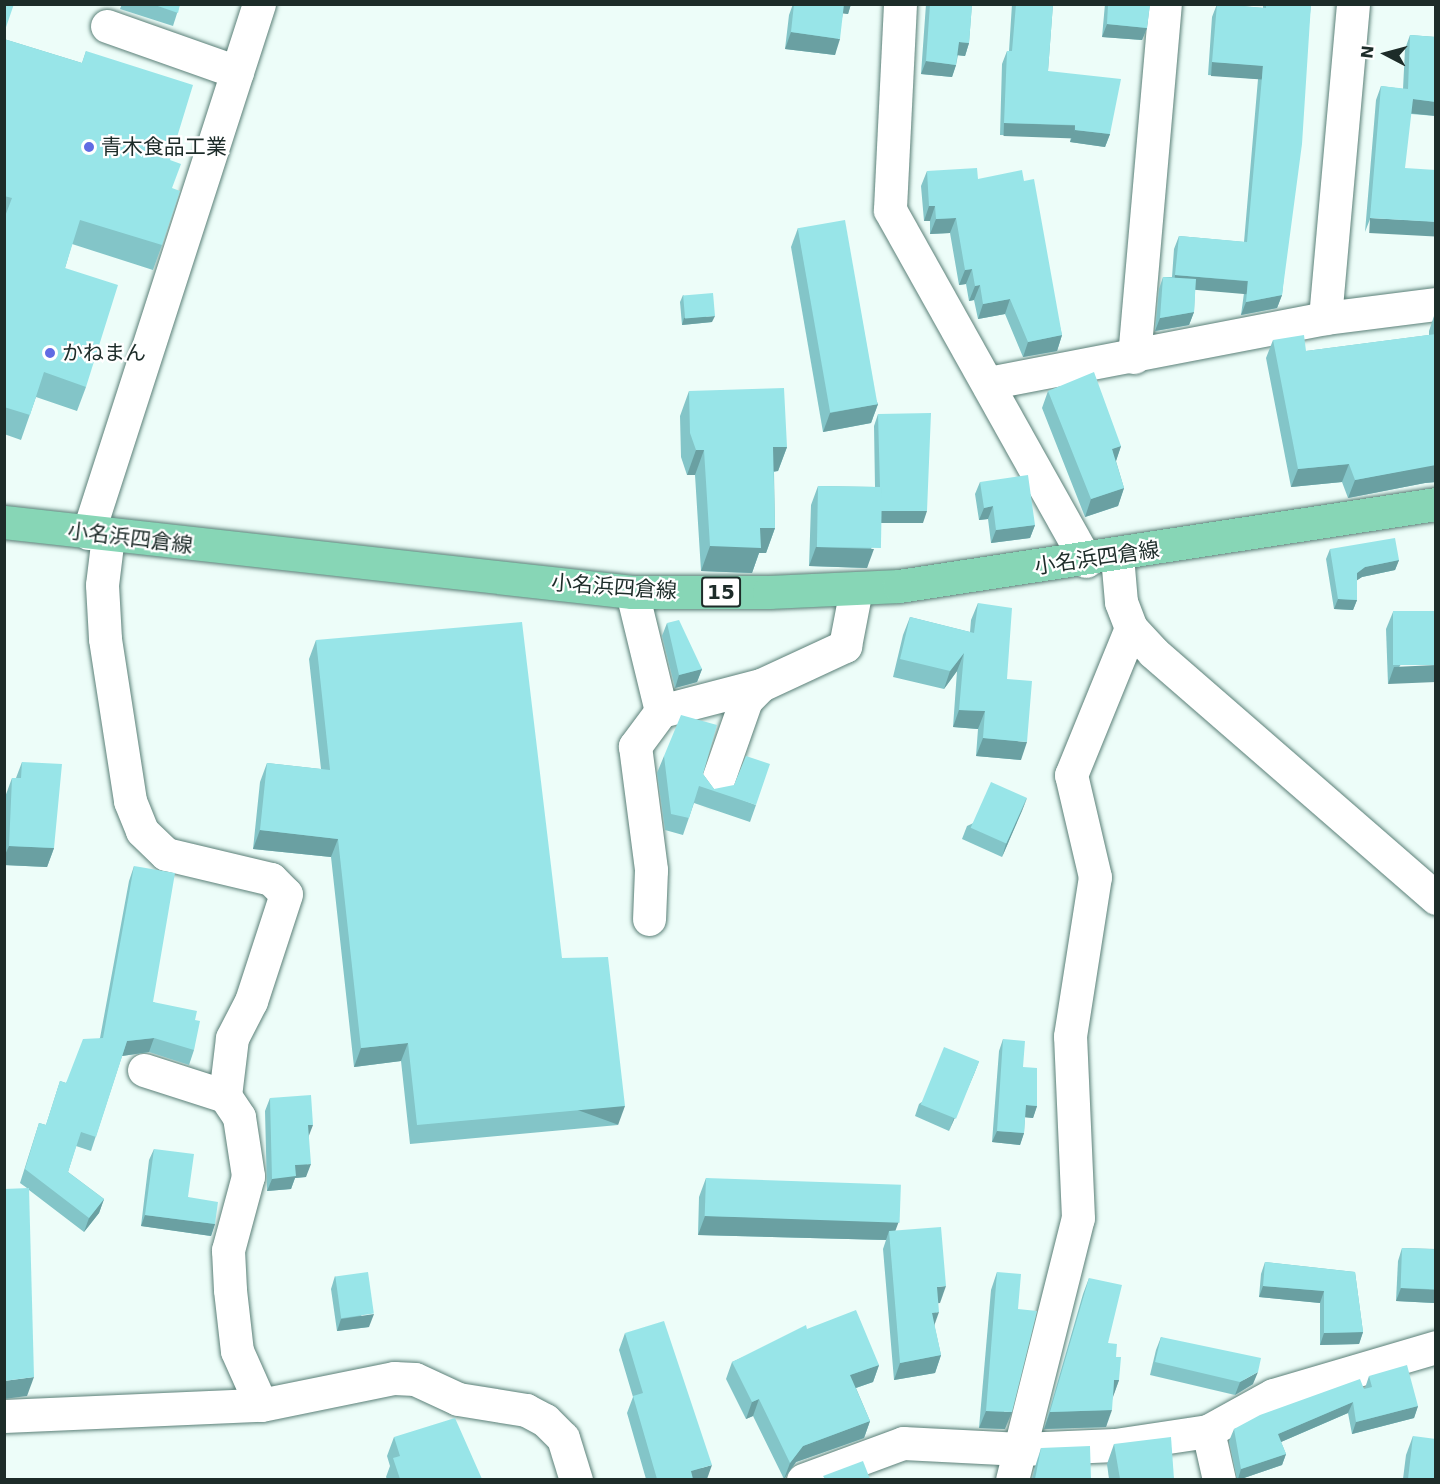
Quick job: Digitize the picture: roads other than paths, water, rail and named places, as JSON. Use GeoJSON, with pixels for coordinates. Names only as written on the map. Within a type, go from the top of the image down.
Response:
{"type":"FeatureCollection","features":[{"type":"Feature","properties":{"kind":"main road","name":"小名浜四倉線"},"geometry":{"type":"LineString","coordinates":[[4,522],[632,591],[856,589],[1086,561],[1436,504]]}},
{"type":"Feature","properties":{"kind":"street"},"geometry":{"type":"LineString","coordinates":[[259,4],[98,534],[105,639],[130,801],[142,831],[166,854],[271,879],[286,894],[259,979],[232,1038],[225,1096],[238,1117],[248,1176],[228,1250],[237,1350],[261,1405]]}},
{"type":"Feature","properties":{"kind":"street"},"geometry":{"type":"LineString","coordinates":[[900,4],[890,210],[1086,561]]}},
{"type":"Feature","properties":{"kind":"street"},"geometry":{"type":"LineString","coordinates":[[1134,357],[1165,4]]}},
{"type":"Feature","properties":{"kind":"street"},"geometry":{"type":"LineString","coordinates":[[1325,318],[1353,4]]}},
{"type":"Feature","properties":{"kind":"street"},"geometry":{"type":"LineString","coordinates":[[108,26],[237,72]]}},
{"type":"Feature","properties":{"kind":"street"},"geometry":{"type":"LineString","coordinates":[[988,383],[1134,357],[1325,318],[1436,304]]}},
{"type":"Feature","properties":{"kind":"street"},"geometry":{"type":"LineString","coordinates":[[1117,556],[1121,602],[1131,628],[1177,674],[1436,898]]}},
{"type":"Feature","properties":{"kind":"street"},"geometry":{"type":"LineString","coordinates":[[649,918],[651,870],[635,746],[661,711],[761,685],[845,646],[856,589]]}},
{"type":"Feature","properties":{"kind":"street"},"geometry":{"type":"LineString","coordinates":[[632,591],[661,711]]}},
{"type":"Feature","properties":{"kind":"street"},"geometry":{"type":"LineString","coordinates":[[1012,1479],[1078,1218],[1070,1035],[1095,877],[1071,775],[1131,628]]}},
{"type":"Feature","properties":{"kind":"street"},"geometry":{"type":"LineString","coordinates":[[715,788],[728,738],[746,700],[761,685]]}},
{"type":"Feature","properties":{"kind":"street"},"geometry":{"type":"LineString","coordinates":[[144,1070],[225,1096]]}},
{"type":"Feature","properties":{"kind":"street"},"geometry":{"type":"LineString","coordinates":[[803,1479],[903,1443],[1021,1449],[1115,1445],[1208,1431],[1273,1395],[1436,1347]]}},
{"type":"Feature","properties":{"kind":"street"},"geometry":{"type":"LineString","coordinates":[[4,1416],[261,1405],[394,1378],[415,1379],[458,1398],[526,1410],[545,1420],[563,1438],[576,1479]]}},
{"type":"Feature","properties":{"kind":"street"},"geometry":{"type":"LineString","coordinates":[[1208,1431],[1219,1479]]}},
{"type":"Feature","properties":{"kind":"place","name":"青木食品工業"},"geometry":{"type":"Point","coordinates":[89,147]}},
{"type":"Feature","properties":{"kind":"place","name":"かねまん"},"geometry":{"type":"Point","coordinates":[50,353]}}]}
